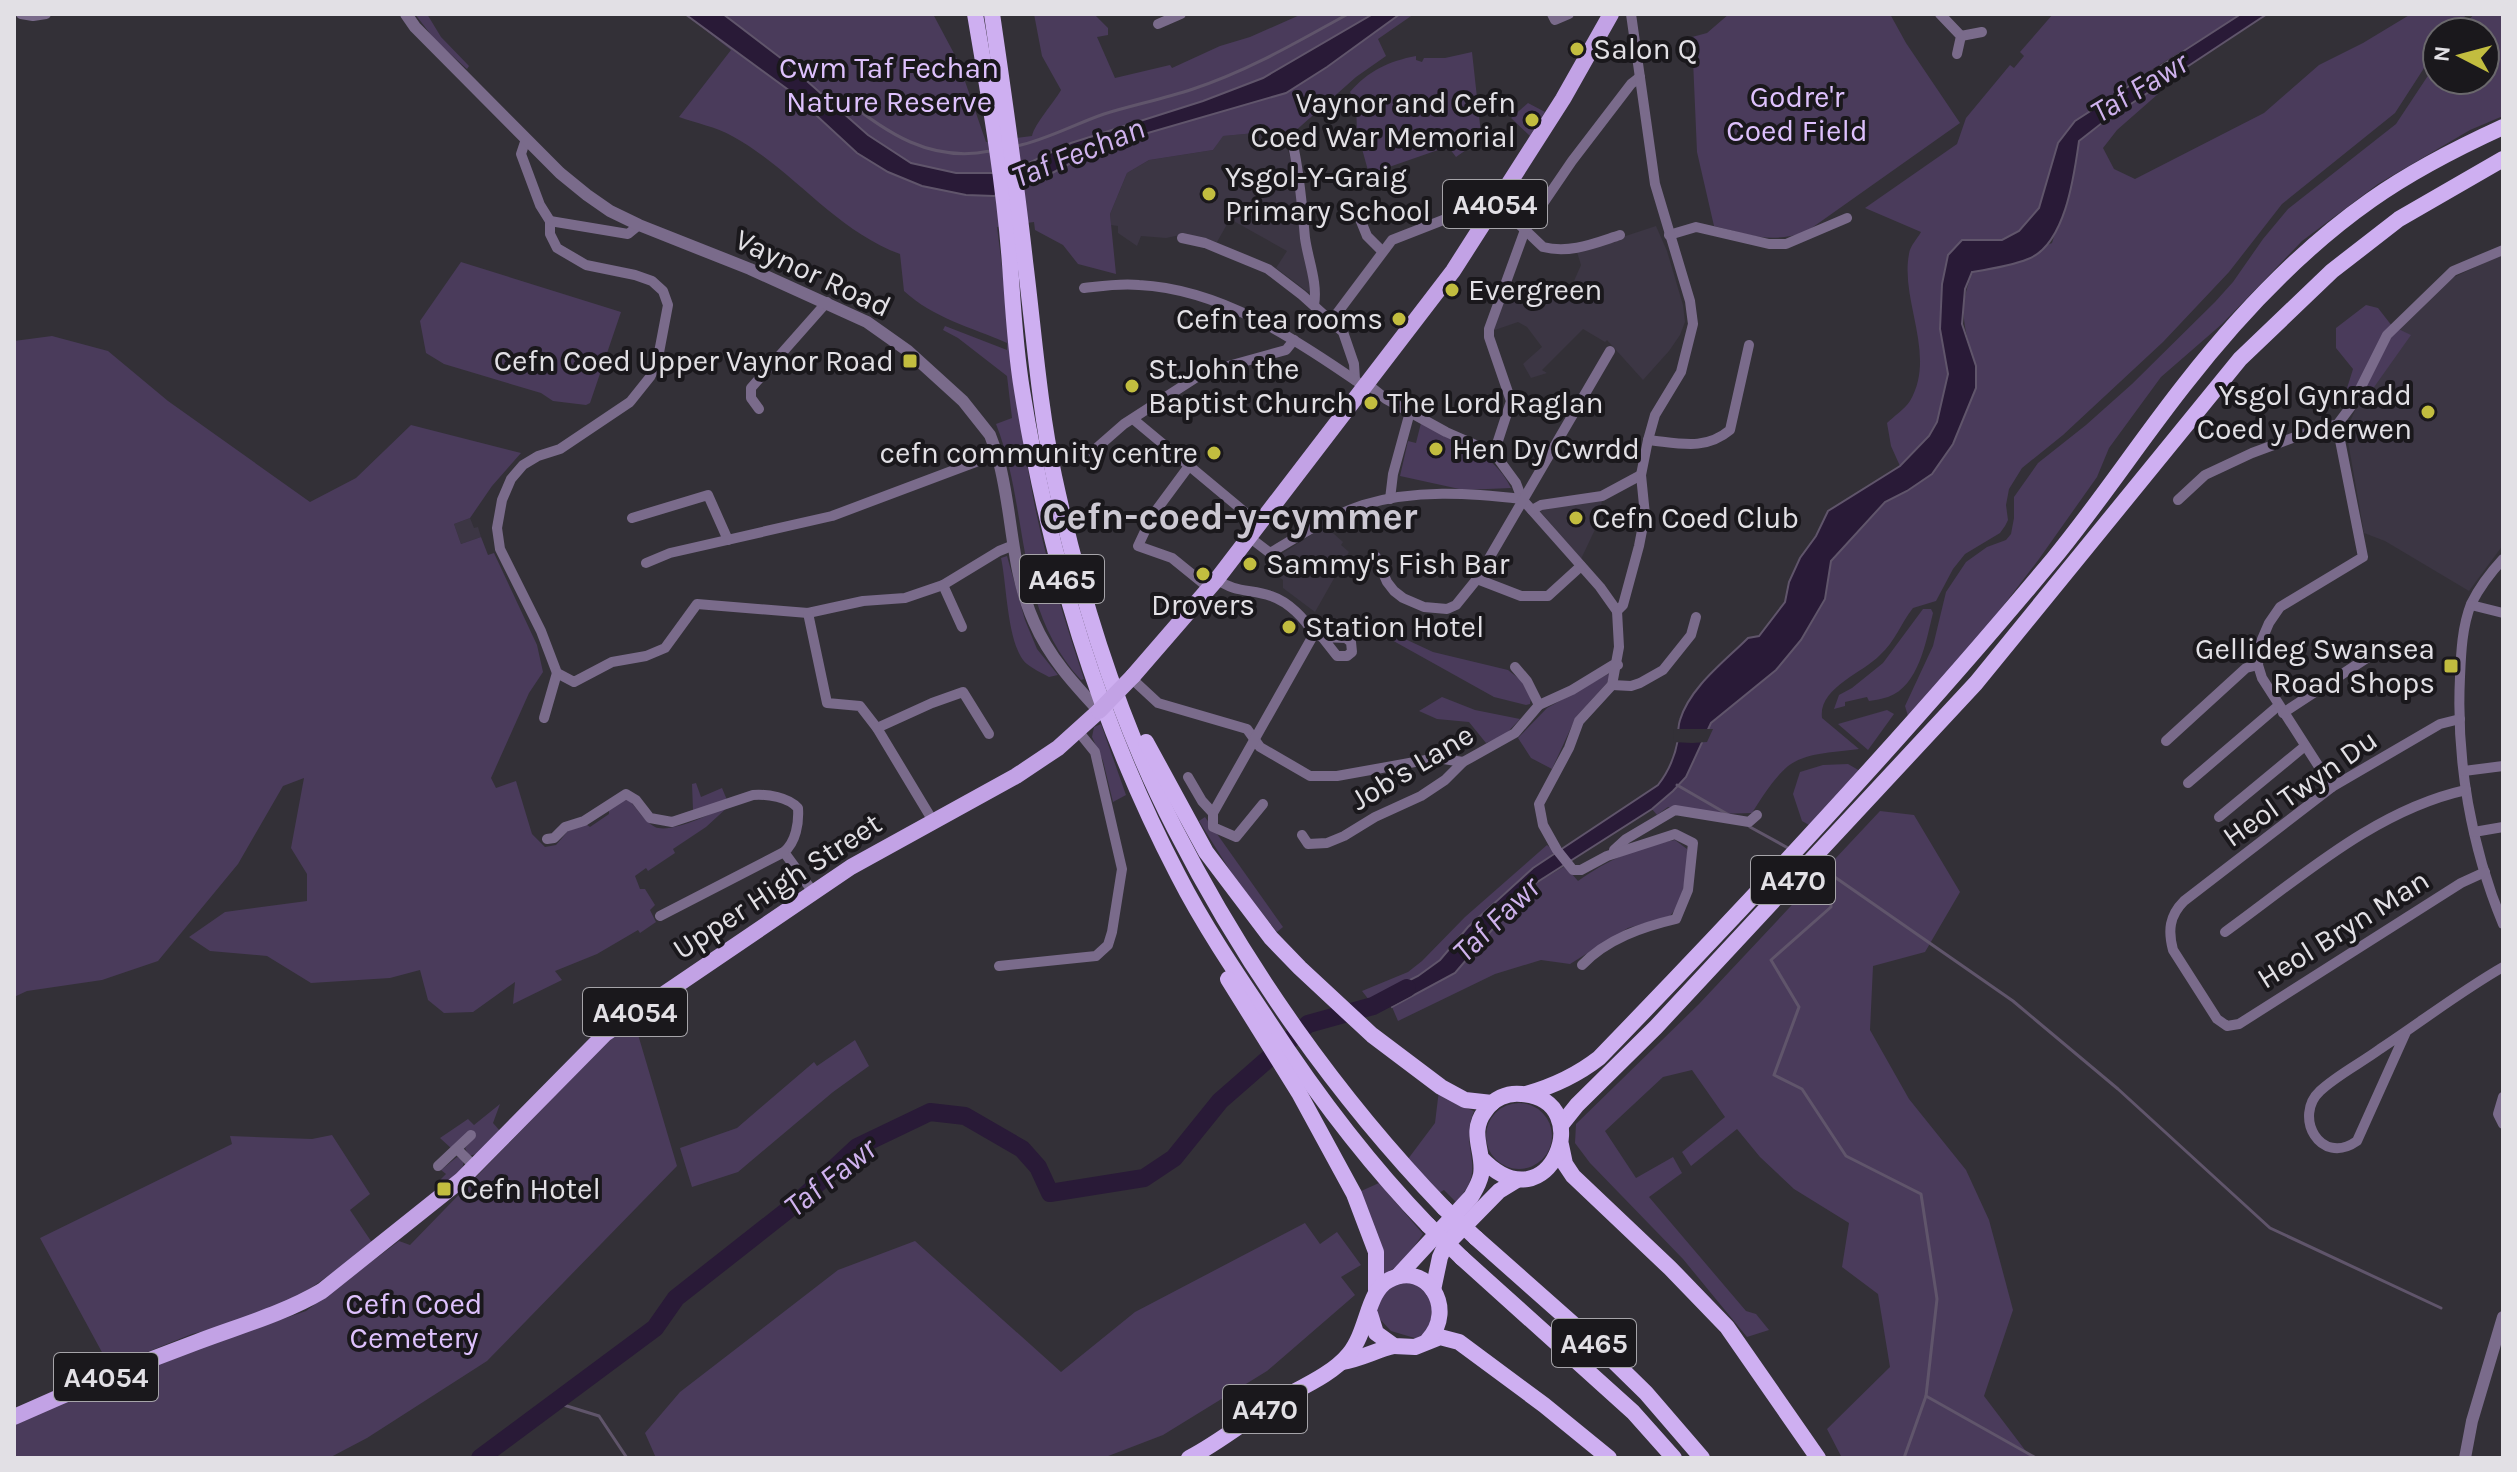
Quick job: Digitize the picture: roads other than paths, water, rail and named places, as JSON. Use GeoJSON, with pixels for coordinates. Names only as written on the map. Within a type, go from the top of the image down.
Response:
{"type":"FeatureCollection","features":[{"type":"Feature","properties":{"kind":"highway","name":"A465"},"geometry":{"type":"LineString","coordinates":[[975,14],[995,84]]}},
{"type":"Feature","properties":{"kind":"highway","name":"A465"},"geometry":{"type":"LineString","coordinates":[[992,14],[995,84],[1018,262],[1054,474],[1085,593],[1127,720],[1174,828],[1246,955],[1335,1080],[1403,1163],[1476,1238],[1608,1355],[1646,1393],[1702,1458]]}},
{"type":"Feature","properties":{"kind":"highway","name":"A470"},"geometry":{"type":"LineString","coordinates":[[1526,1094],[1554,1086],[1579,1073],[1686,980],[1886,766],[2057,555],[2218,343],[2310,249],[2382,193],[2451,151],[2503,127]]}},
{"type":"Feature","properties":{"kind":"highway","name":"A470"},"geometry":{"type":"LineString","coordinates":[[1886,766],[1976,683],[2159,455],[2262,336],[2332,271],[2399,219],[2503,159]]}},
{"type":"Feature","properties":{"kind":"highway","name":"A465"},"geometry":{"type":"LineString","coordinates":[[1018,262],[1011,308],[1022,389],[1055,554],[1072,615],[1112,727],[1130,773],[1179,876],[1180,893],[1293,1060],[1385,1178],[1462,1258],[1633,1412],[1674,1458]]}},
{"type":"Feature","properties":{"kind":"highway"},"geometry":{"type":"LineString","coordinates":[[1127,720],[1141,731],[1206,852],[1271,938],[1329,997],[1441,1087],[1465,1100],[1492,1103]]}},
{"type":"Feature","properties":{"kind":"highway"},"geometry":{"type":"LineString","coordinates":[[1211,942],[1354,1194],[1376,1252],[1376,1290],[1369,1313],[1376,1333],[1394,1346],[1415,1347],[1440,1337],[1459,1342],[1609,1458]]}},
{"type":"Feature","properties":{"kind":"highway","name":"A470"},"geometry":{"type":"LineString","coordinates":[[1561,1125],[1577,1105],[1656,1027],[1686,980]]}},
{"type":"Feature","properties":{"kind":"highway"},"geometry":{"type":"LineString","coordinates":[[1376,1290],[1398,1276],[1471,1197],[1482,1173],[1476,1138],[1477,1125],[1483,1112],[1502,1096],[1526,1094],[1548,1104],[1561,1125],[1565,1164],[1573,1176],[1727,1327],[1818,1458]]}},
{"type":"Feature","properties":{"kind":"highway"},"geometry":{"type":"LineString","coordinates":[[1433,1290],[1445,1246],[1499,1191],[1517,1180],[1532,1178],[1545,1170],[1556,1159],[1561,1145]]}},
{"type":"Feature","properties":{"kind":"highway"},"geometry":{"type":"LineString","coordinates":[[1481,1158],[1494,1172],[1517,1180]]}},
{"type":"Feature","properties":{"kind":"highway"},"geometry":{"type":"LineString","coordinates":[[1398,1276],[1415,1277],[1433,1290],[1441,1307],[1441,1318],[1428,1340]]}},
{"type":"Feature","properties":{"kind":"highway","name":"A470"},"geometry":{"type":"LineString","coordinates":[[1189,1458],[1342,1362],[1361,1337],[1369,1313]]}},
{"type":"Feature","properties":{"kind":"highway","name":"A470"},"geometry":{"type":"LineString","coordinates":[[1342,1362],[1358,1360],[1379,1349],[1394,1346]]}},
{"type":"Feature","properties":{"kind":"main road","name":"A4054"},"geometry":{"type":"LineString","coordinates":[[1098,711],[1134,679],[1213,584],[1360,382],[1453,271],[1563,99],[1611,14]]}},
{"type":"Feature","properties":{"kind":"main road","name":"Upper High Street"},"geometry":{"type":"LineString","coordinates":[[14,1417],[111,1374],[300,1304],[322,1291],[415,1219],[475,1167],[605,1034],[813,892],[1016,776],[1058,748],[1098,711]]}},
{"type":"Feature","properties":{"kind":"street"},"geometry":{"type":"LineString","coordinates":[[21,14],[46,14]]}},
{"type":"Feature","properties":{"kind":"street","name":"Vaynor Road"},"geometry":{"type":"LineString","coordinates":[[406,14],[415,27],[526,139],[587,195],[639,225],[827,302],[867,322],[925,365],[971,409],[990,435],[997,454],[1019,578],[1033,622],[1060,668],[1098,711]]}},
{"type":"Feature","properties":{"kind":"street"},"geometry":{"type":"LineString","coordinates":[[1158,24],[1181,14]]}},
{"type":"Feature","properties":{"kind":"street"},"geometry":{"type":"LineString","coordinates":[[1554,17],[1569,14]]}},
{"type":"Feature","properties":{"kind":"street"},"geometry":{"type":"LineString","coordinates":[[1617,611],[1623,605],[1645,515],[1641,475],[1648,440],[1655,415],[1681,372],[1693,324],[1690,301],[1655,184],[1631,14]]}},
{"type":"Feature","properties":{"kind":"street"},"geometry":{"type":"LineString","coordinates":[[1940,14],[1961,36]]}},
{"type":"Feature","properties":{"kind":"street"},"geometry":{"type":"LineString","coordinates":[[1961,36],[1982,32]]}},
{"type":"Feature","properties":{"kind":"street"},"geometry":{"type":"LineString","coordinates":[[1957,54],[1961,36]]}},
{"type":"Feature","properties":{"kind":"street"},"geometry":{"type":"LineString","coordinates":[[1494,453],[1511,401],[1489,337],[1490,320],[1525,230],[1572,161],[1631,84],[1640,77]]}},
{"type":"Feature","properties":{"kind":"street"},"geometry":{"type":"LineString","coordinates":[[526,139],[521,154],[540,205],[550,221],[550,234],[557,248],[586,265],[652,281],[663,291],[668,305],[657,363],[630,402],[560,449],[523,465],[511,479],[502,500],[497,528],[500,549],[541,631],[557,673],[544,718]]}},
{"type":"Feature","properties":{"kind":"street"},"geometry":{"type":"LineString","coordinates":[[1293,145],[1300,174],[1310,266],[1317,290],[1314,305]]}},
{"type":"Feature","properties":{"kind":"street"},"geometry":{"type":"LineString","coordinates":[[1332,320],[1392,240],[1479,206],[1493,207],[1548,248],[1575,249],[1612,234]]}},
{"type":"Feature","properties":{"kind":"street"},"geometry":{"type":"LineString","coordinates":[[1358,214],[1367,236],[1382,251]]}},
{"type":"Feature","properties":{"kind":"street"},"geometry":{"type":"LineString","coordinates":[[1669,235],[1696,227],[1769,244],[1786,244],[1847,218]]}},
{"type":"Feature","properties":{"kind":"street"},"geometry":{"type":"LineString","coordinates":[[550,221],[628,234],[639,225]]}},
{"type":"Feature","properties":{"kind":"street"},"geometry":{"type":"LineString","coordinates":[[1182,238],[1221,249],[1268,269],[1314,305],[1343,332],[1360,382]]}},
{"type":"Feature","properties":{"kind":"street"},"geometry":{"type":"LineString","coordinates":[[2332,787],[2262,678],[2258,665],[2260,644],[2280,607],[2363,557],[2337,425],[2352,405],[2387,335],[2453,271],[2503,250]]}},
{"type":"Feature","properties":{"kind":"street"},"geometry":{"type":"LineString","coordinates":[[1084,288],[1138,285],[1179,290],[1233,308],[1294,340],[1410,412],[1494,453],[1516,483],[1522,499],[1600,587],[1617,611],[1618,665],[1612,685],[1579,721],[1569,748],[1539,804],[1543,825],[1573,870],[1581,870],[1607,856],[1675,834],[1693,843],[1688,890],[1676,919],[1626,935],[1595,952],[1582,965]]}},
{"type":"Feature","properties":{"kind":"street"},"geometry":{"type":"LineString","coordinates":[[759,409],[751,398],[754,382],[827,302]]}},
{"type":"Feature","properties":{"kind":"street"},"geometry":{"type":"LineString","coordinates":[[1092,452],[1133,419],[1203,373],[1286,350],[1294,340]]}},
{"type":"Feature","properties":{"kind":"street"},"geometry":{"type":"LineString","coordinates":[[1648,440],[1706,444],[1720,439],[1730,430],[1749,345]]}},
{"type":"Feature","properties":{"kind":"street"},"geometry":{"type":"LineString","coordinates":[[1376,557],[1387,582],[1403,598],[1424,607],[1447,609],[1456,605],[1477,579],[1610,351]]}},
{"type":"Feature","properties":{"kind":"street"},"geometry":{"type":"LineString","coordinates":[[1390,499],[1393,474],[1410,412]]}},
{"type":"Feature","properties":{"kind":"street"},"geometry":{"type":"LineString","coordinates":[[1133,419],[1189,466],[1254,531],[1270,553],[1322,522],[1364,505],[1390,499],[1451,493],[1522,499]]}},
{"type":"Feature","properties":{"kind":"street"},"geometry":{"type":"LineString","coordinates":[[2178,500],[2185,484],[2252,453],[2325,426],[2337,425]]}},
{"type":"Feature","properties":{"kind":"street"},"geometry":{"type":"LineString","coordinates":[[646,563],[670,553],[832,516],[997,454]]}},
{"type":"Feature","properties":{"kind":"street"},"geometry":{"type":"LineString","coordinates":[[1189,466],[1152,516],[1138,546],[1172,558],[1213,584],[1280,600],[1306,620],[1318,635],[1213,813],[1213,827],[1236,837],[1263,804]]}},
{"type":"Feature","properties":{"kind":"street"},"geometry":{"type":"LineString","coordinates":[[1532,510],[1541,505],[1602,496],[1641,475]]}},
{"type":"Feature","properties":{"kind":"street"},"geometry":{"type":"LineString","coordinates":[[632,518],[708,495],[728,540]]}},
{"type":"Feature","properties":{"kind":"street"},"geometry":{"type":"LineString","coordinates":[[557,673],[574,682],[612,662],[653,654],[670,643],[697,604],[808,613],[863,601],[905,598],[943,585],[1014,545]]}},
{"type":"Feature","properties":{"kind":"street"},"geometry":{"type":"LineString","coordinates":[[2503,559],[2471,605],[2461,654],[2460,719],[2466,790],[2474,832],[2503,924]]}},
{"type":"Feature","properties":{"kind":"street"},"geometry":{"type":"LineString","coordinates":[[1477,579],[1507,593],[1548,596],[1581,566]]}},
{"type":"Feature","properties":{"kind":"street"},"geometry":{"type":"LineString","coordinates":[[943,585],[962,627]]}},
{"type":"Feature","properties":{"kind":"street"},"geometry":{"type":"LineString","coordinates":[[2471,605],[2503,613]]}},
{"type":"Feature","properties":{"kind":"street"},"geometry":{"type":"LineString","coordinates":[[808,613],[827,703],[860,706],[877,728],[933,821]]}},
{"type":"Feature","properties":{"kind":"street"},"geometry":{"type":"LineString","coordinates":[[1612,685],[1631,686],[1663,670],[1691,635],[1696,617]]}},
{"type":"Feature","properties":{"kind":"street"},"geometry":{"type":"LineString","coordinates":[[2188,783],[2281,710],[2376,652]]}},
{"type":"Feature","properties":{"kind":"street","name":"Job's Lane"},"geometry":{"type":"LineString","coordinates":[[1302,835],[1308,844],[1327,843],[1421,796],[1445,780],[1463,762],[1515,733],[1539,705],[1618,665]]}},
{"type":"Feature","properties":{"kind":"street"},"geometry":{"type":"LineString","coordinates":[[2166,741],[2246,668],[2258,665]]}},
{"type":"Feature","properties":{"kind":"street"},"geometry":{"type":"LineString","coordinates":[[1515,667],[1527,681],[1539,705]]}},
{"type":"Feature","properties":{"kind":"street"},"geometry":{"type":"LineString","coordinates":[[1134,679],[1158,703],[1247,729],[1260,747],[1310,776],[1323,777],[1437,758],[1463,762]]}},
{"type":"Feature","properties":{"kind":"street"},"geometry":{"type":"LineString","coordinates":[[877,728],[963,692],[989,734]]}},
{"type":"Feature","properties":{"kind":"street","name":"Heol Twyn Du"},"geometry":{"type":"LineString","coordinates":[[2227,1026],[2217,1019],[2173,950],[2170,922],[2175,910],[2332,787],[2440,724],[2460,719]]}},
{"type":"Feature","properties":{"kind":"street"},"geometry":{"type":"LineString","coordinates":[[999,966],[1099,955],[1108,945],[1122,869],[1095,752],[1078,731]]}},
{"type":"Feature","properties":{"kind":"street"},"geometry":{"type":"LineString","coordinates":[[2219,817],[2305,746]]}},
{"type":"Feature","properties":{"kind":"street"},"geometry":{"type":"LineString","coordinates":[[2464,771],[2503,766]]}},
{"type":"Feature","properties":{"kind":"street"},"geometry":{"type":"LineString","coordinates":[[1188,777],[1213,813]]}},
{"type":"Feature","properties":{"kind":"street"},"geometry":{"type":"LineString","coordinates":[[2225,932],[2355,838],[2390,819],[2446,795],[2466,790]]}},
{"type":"Feature","properties":{"kind":"street"},"geometry":{"type":"LineString","coordinates":[[547,839],[554,838],[565,827],[584,821],[626,794],[636,800],[650,818],[664,822],[760,795],[791,802],[798,808],[796,829],[789,849],[660,916]]}},
{"type":"Feature","properties":{"kind":"street"},"geometry":{"type":"LineString","coordinates":[[1607,856],[1626,839],[1675,810],[1749,822],[1757,815]]}},
{"type":"Feature","properties":{"kind":"street"},"geometry":{"type":"LineString","coordinates":[[2474,832],[2503,827]]}},
{"type":"Feature","properties":{"kind":"street"},"geometry":{"type":"LineString","coordinates":[[784,852],[813,892]]}},
{"type":"Feature","properties":{"kind":"street","name":"Heol Bryn Man"},"geometry":{"type":"LineString","coordinates":[[2227,1026],[2239,1024],[2461,883],[2485,872]]}},
{"type":"Feature","properties":{"kind":"street"},"geometry":{"type":"LineString","coordinates":[[2406,1032],[2357,1141],[2340,1150],[2327,1148],[2314,1135],[2310,1124],[2310,1111],[2319,1092],[2406,1032],[2503,967]]}},
{"type":"Feature","properties":{"kind":"street"},"geometry":{"type":"LineString","coordinates":[[2503,1097],[2498,1114],[2503,1124]]}},
{"type":"Feature","properties":{"kind":"street"},"geometry":{"type":"LineString","coordinates":[[438,1166],[471,1135]]}},
{"type":"Feature","properties":{"kind":"street"},"geometry":{"type":"LineString","coordinates":[[457,1149],[475,1167]]}},
{"type":"Feature","properties":{"kind":"street"},"geometry":{"type":"LineString","coordinates":[[2465,1458],[2472,1421],[2503,1317]]}},
{"type":"Feature","properties":{"kind":"water","name":"Taf Fechan"},"geometry":{"type":"Polygon","coordinates":[[[685,14],[723,14],[782,59],[868,135],[911,163],[956,173],[1007,173],[1071,143],[1203,101],[1263,78],[1373,14],[1400,14],[1286,93],[1103,146],[1039,180],[994,196],[966,195],[922,186],[888,172],[857,153],[790,91],[685,14]]]}},
{"type":"Feature","properties":{"kind":"water"},"geometry":{"type":"Polygon","coordinates":[[[2241,14],[2267,14],[2079,141],[2066,208],[2051,240],[2041,251],[2015,264],[1972,272],[1965,289],[1962,324],[1976,366],[1976,388],[1953,444],[1932,474],[1885,502],[1831,561],[1825,599],[1801,640],[1776,670],[1711,723],[1686,777],[1652,809],[1528,888],[1455,973],[1392,1007],[1384,993],[1418,976],[1440,960],[1468,927],[1533,868],[1658,785],[1673,758],[1680,720],[1692,696],[1748,638],[1759,636],[1785,602],[1789,582],[1800,558],[1816,536],[1828,511],[1900,466],[1929,436],[1937,422],[1948,374],[1940,329],[1942,284],[1948,255],[1962,240],[2002,240],[2019,231],[2039,208],[2058,143],[2075,121],[2241,14]]]}},
{"type":"Feature","properties":{"kind":"waterway","name":"Taf Fechan"},"geometry":{"type":"LineString","coordinates":[[1017,146],[1104,114],[1213,82],[1272,55],[1348,14]]}},
{"type":"Feature","properties":{"kind":"waterway"},"geometry":{"type":"LineString","coordinates":[[842,97],[893,133],[929,149],[969,154],[990,151]]}},
{"type":"Feature","properties":{"kind":"waterway"},"geometry":{"type":"LineString","coordinates":[[1677,785],[1729,815]]}},
{"type":"Feature","properties":{"kind":"waterway"},"geometry":{"type":"LineString","coordinates":[[1750,827],[1788,848]]}},
{"type":"Feature","properties":{"kind":"waterway"},"geometry":{"type":"LineString","coordinates":[[1816,864],[2013,1001],[2118,1089],[2270,1228],[2441,1308]]}},
{"type":"Feature","properties":{"kind":"waterway"},"geometry":{"type":"LineString","coordinates":[[1831,873],[1831,907],[1771,960],[1799,1007],[1774,1075],[1802,1089],[1846,1156],[1921,1194],[1937,1299],[1926,1396],[1904,1458]]}},
{"type":"Feature","properties":{"kind":"waterway","name":"Taf Fawr"},"geometry":{"type":"LineString","coordinates":[[480,1458],[655,1328],[676,1298],[798,1202],[857,1147],[930,1112],[965,1116],[1022,1149],[1038,1167],[1050,1193],[1144,1178],[1174,1158],[1220,1101],[1308,1024],[1373,1006],[1407,988]]}},
{"type":"Feature","properties":{"kind":"waterway"},"geometry":{"type":"LineString","coordinates":[[1926,1396],[2036,1458]]}},
{"type":"Feature","properties":{"kind":"waterway"},"geometry":{"type":"LineString","coordinates":[[554,1402],[599,1416],[627,1458]]}},
{"type":"Feature","properties":{"kind":"place","name":"Salon Q"},"geometry":{"type":"Point","coordinates":[1577,49]}},
{"type":"Feature","properties":{"kind":"place","name":"Vaynor and Cefn Coed War Memorial"},"geometry":{"type":"Point","coordinates":[1532,120]}},
{"type":"Feature","properties":{"kind":"place","name":"Ysgol-Y-Graig Primary School"},"geometry":{"type":"Point","coordinates":[1209,194]}},
{"type":"Feature","properties":{"kind":"place","name":"Evergreen"},"geometry":{"type":"Point","coordinates":[1452,290]}},
{"type":"Feature","properties":{"kind":"place","name":"Cefn tea rooms"},"geometry":{"type":"Point","coordinates":[1399,319]}},
{"type":"Feature","properties":{"kind":"place","name":"Cefn Coed Upper Vaynor Road"},"geometry":{"type":"Point","coordinates":[910,361]}},
{"type":"Feature","properties":{"kind":"place","name":"St.John the Baptist Church"},"geometry":{"type":"Point","coordinates":[1132,386]}},
{"type":"Feature","properties":{"kind":"place","name":"The Lord Raglan"},"geometry":{"type":"Point","coordinates":[1371,403]}},
{"type":"Feature","properties":{"kind":"place","name":"Ysgol Gynradd Coed y Dderwen"},"geometry":{"type":"Point","coordinates":[2428,412]}},
{"type":"Feature","properties":{"kind":"place","name":"Hen Dy Cwrdd"},"geometry":{"type":"Point","coordinates":[1436,449]}},
{"type":"Feature","properties":{"kind":"place","name":"cefn community centre"},"geometry":{"type":"Point","coordinates":[1214,453]}},
{"type":"Feature","properties":{"kind":"place","name":"Cefn Coed Club"},"geometry":{"type":"Point","coordinates":[1576,518]}},
{"type":"Feature","properties":{"kind":"place","name":"Sammy's Fish Bar"},"geometry":{"type":"Point","coordinates":[1250,564]}},
{"type":"Feature","properties":{"kind":"place","name":"Drovers"},"geometry":{"type":"Point","coordinates":[1203,574]}},
{"type":"Feature","properties":{"kind":"place","name":"Station Hotel"},"geometry":{"type":"Point","coordinates":[1289,627]}},
{"type":"Feature","properties":{"kind":"place","name":"Gellideg Swansea Road Shops"},"geometry":{"type":"Point","coordinates":[2451,666]}},
{"type":"Feature","properties":{"kind":"place","name":"Cefn Hotel"},"geometry":{"type":"Point","coordinates":[444,1189]}},
{"type":"Feature","properties":{"kind":"district","name":"Cefn-coed-y-cymmer"},"geometry":{"type":"Point","coordinates":[1230,516]}},
{"type":"Feature","properties":{"kind":"park label","name":"Cwm Taf Fechan Nature Reserve"},"geometry":{"type":"Point","coordinates":[889,85]}},
{"type":"Feature","properties":{"kind":"park label","name":"Godre'r Coed Field"},"geometry":{"type":"Point","coordinates":[1797,114]}},
{"type":"Feature","properties":{"kind":"park label","name":"Cefn Coed Cemetery"},"geometry":{"type":"Point","coordinates":[414,1321]}}]}
